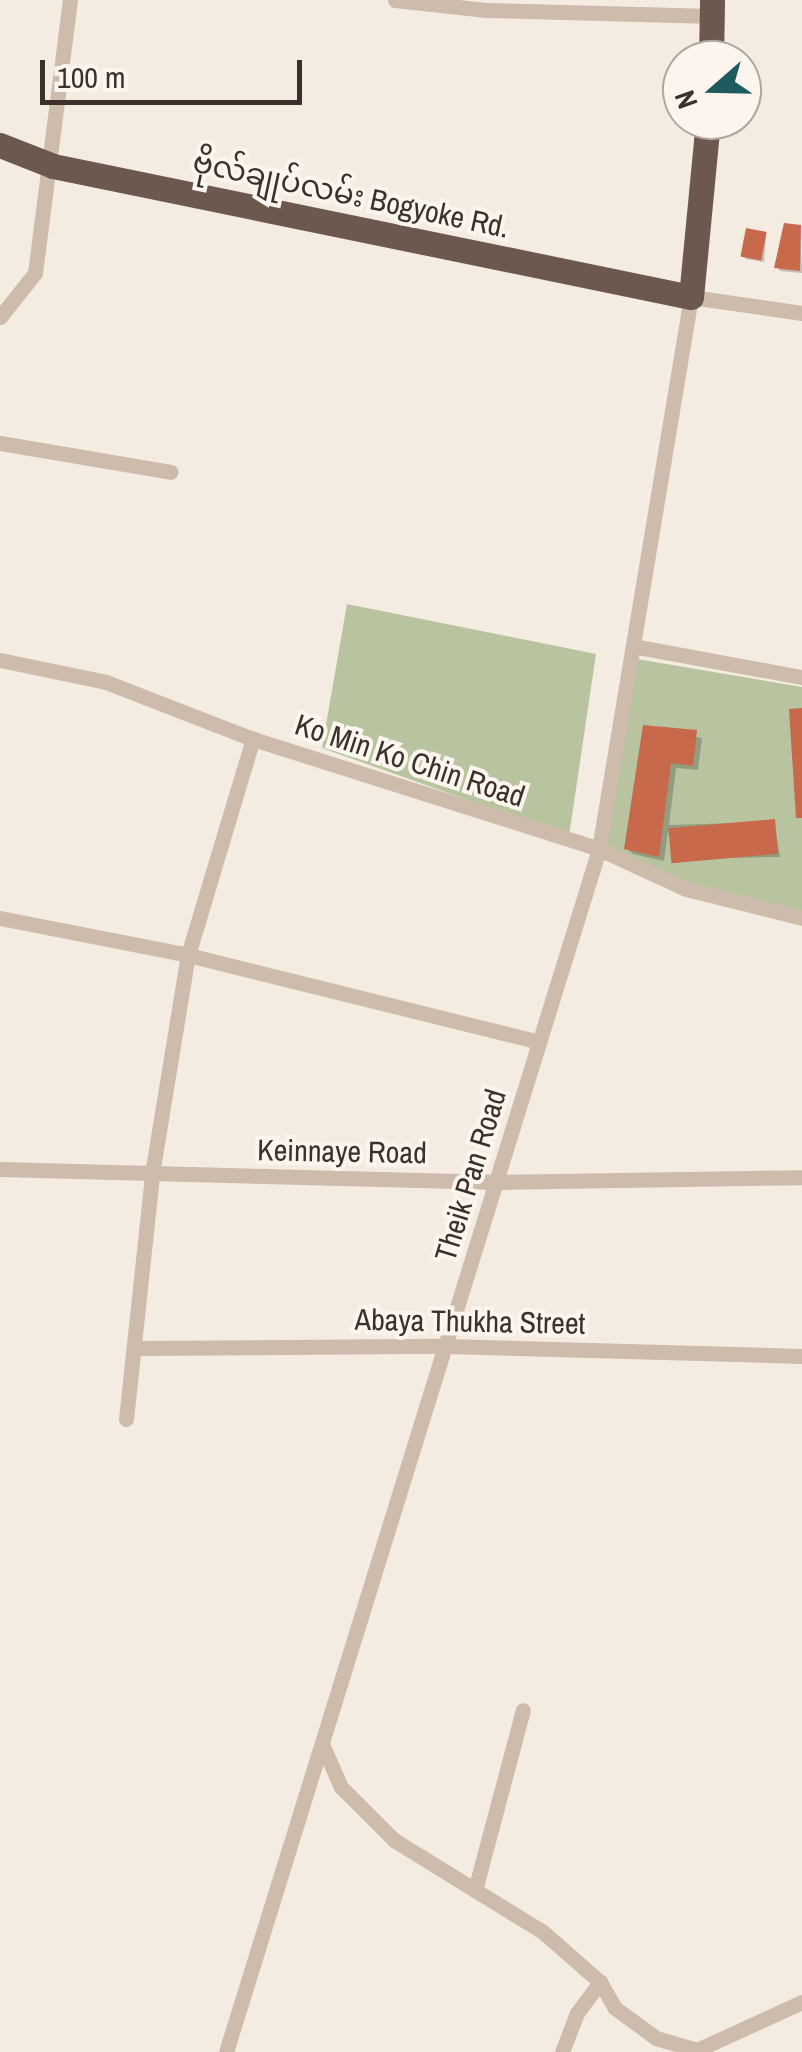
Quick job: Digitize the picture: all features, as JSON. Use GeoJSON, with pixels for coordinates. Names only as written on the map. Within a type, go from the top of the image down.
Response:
{"type":"FeatureCollection","features":[{"type":"Feature","properties":{"kind":"highway"},"geometry":{"type":"LineString","coordinates":[[712,40],[713,8]]}},
{"type":"Feature","properties":{"kind":"highway"},"geometry":{"type":"LineString","coordinates":[[691,297],[706,140]]}},
{"type":"Feature","properties":{"kind":"highway","name":"ဗိုလ်ချုပ်လမ်း Bogyoke Rd."},"geometry":{"type":"LineString","coordinates":[[0,145],[53,166],[691,297]]}},
{"type":"Feature","properties":{"kind":"street"},"geometry":{"type":"LineString","coordinates":[[0,317],[35,273],[53,166],[70,0]]}},
{"type":"Feature","properties":{"kind":"street"},"geometry":{"type":"LineString","coordinates":[[395,0],[713,8]]}},
{"type":"Feature","properties":{"kind":"street"},"geometry":{"type":"LineString","coordinates":[[691,297],[802,313]]}},
{"type":"Feature","properties":{"kind":"street","name":"Theik Pan Road"},"geometry":{"type":"LineString","coordinates":[[226,2052],[599,849],[638,647],[691,297]]}},
{"type":"Feature","properties":{"kind":"street"},"geometry":{"type":"LineString","coordinates":[[0,443],[171,472]]}},
{"type":"Feature","properties":{"kind":"street"},"geometry":{"type":"LineString","coordinates":[[638,647],[802,678]]}},
{"type":"Feature","properties":{"kind":"street","name":"Ko Min Ko Chin Road"},"geometry":{"type":"LineString","coordinates":[[0,660],[106,682],[253,739],[599,849],[686,889],[802,918]]}},
{"type":"Feature","properties":{"kind":"street"},"geometry":{"type":"LineString","coordinates":[[126,1420],[137,1348],[152,1174],[188,956],[253,739]]}},
{"type":"Feature","properties":{"kind":"street"},"geometry":{"type":"LineString","coordinates":[[0,918],[188,956],[539,1042]]}},
{"type":"Feature","properties":{"kind":"street","name":"Keinnaye Road"},"geometry":{"type":"LineString","coordinates":[[0,1169],[498,1182],[802,1177]]}},
{"type":"Feature","properties":{"kind":"street","name":"Abaya Thukha Street"},"geometry":{"type":"LineString","coordinates":[[137,1348],[446,1346],[802,1356]]}},
{"type":"Feature","properties":{"kind":"street"},"geometry":{"type":"LineString","coordinates":[[476,1890],[512,1772],[523,1710]]}},
{"type":"Feature","properties":{"kind":"street"},"geometry":{"type":"LineString","coordinates":[[322,1744],[341,1787],[368,1815],[543,1932],[600,1982],[615,2008],[656,2038],[697,2050],[802,2002]]}},
{"type":"Feature","properties":{"kind":"street"},"geometry":{"type":"LineString","coordinates":[[562,2052],[577,2013],[600,1982]]}},
{"type":"Feature","properties":{"kind":"green space"},"geometry":{"type":"Polygon","coordinates":[[[347,604],[596,654],[569,836],[322,748],[347,604]]]}},
{"type":"Feature","properties":{"kind":"green space"},"geometry":{"type":"Polygon","coordinates":[[[637,659],[802,687],[802,917],[776,916],[605,860],[637,659]]]}},
{"type":"Feature","properties":{"kind":"building"},"geometry":{"type":"Polygon","coordinates":[[[784,223],[801,225],[800,271],[774,268],[784,223]]]}},
{"type":"Feature","properties":{"kind":"building"},"geometry":{"type":"Polygon","coordinates":[[[746,228],[767,232],[761,260],[740,256],[746,228]]]}},
{"type":"Feature","properties":{"kind":"building"},"geometry":{"type":"Polygon","coordinates":[[[802,708],[802,818],[796,818],[789,709],[802,708]]]}},
{"type":"Feature","properties":{"kind":"building"},"geometry":{"type":"Polygon","coordinates":[[[643,725],[697,730],[693,766],[671,763],[659,857],[624,849],[643,725]]]}},
{"type":"Feature","properties":{"kind":"building"},"geometry":{"type":"Polygon","coordinates":[[[775,819],[778,854],[671,863],[668,828],[775,819]]]}}]}
